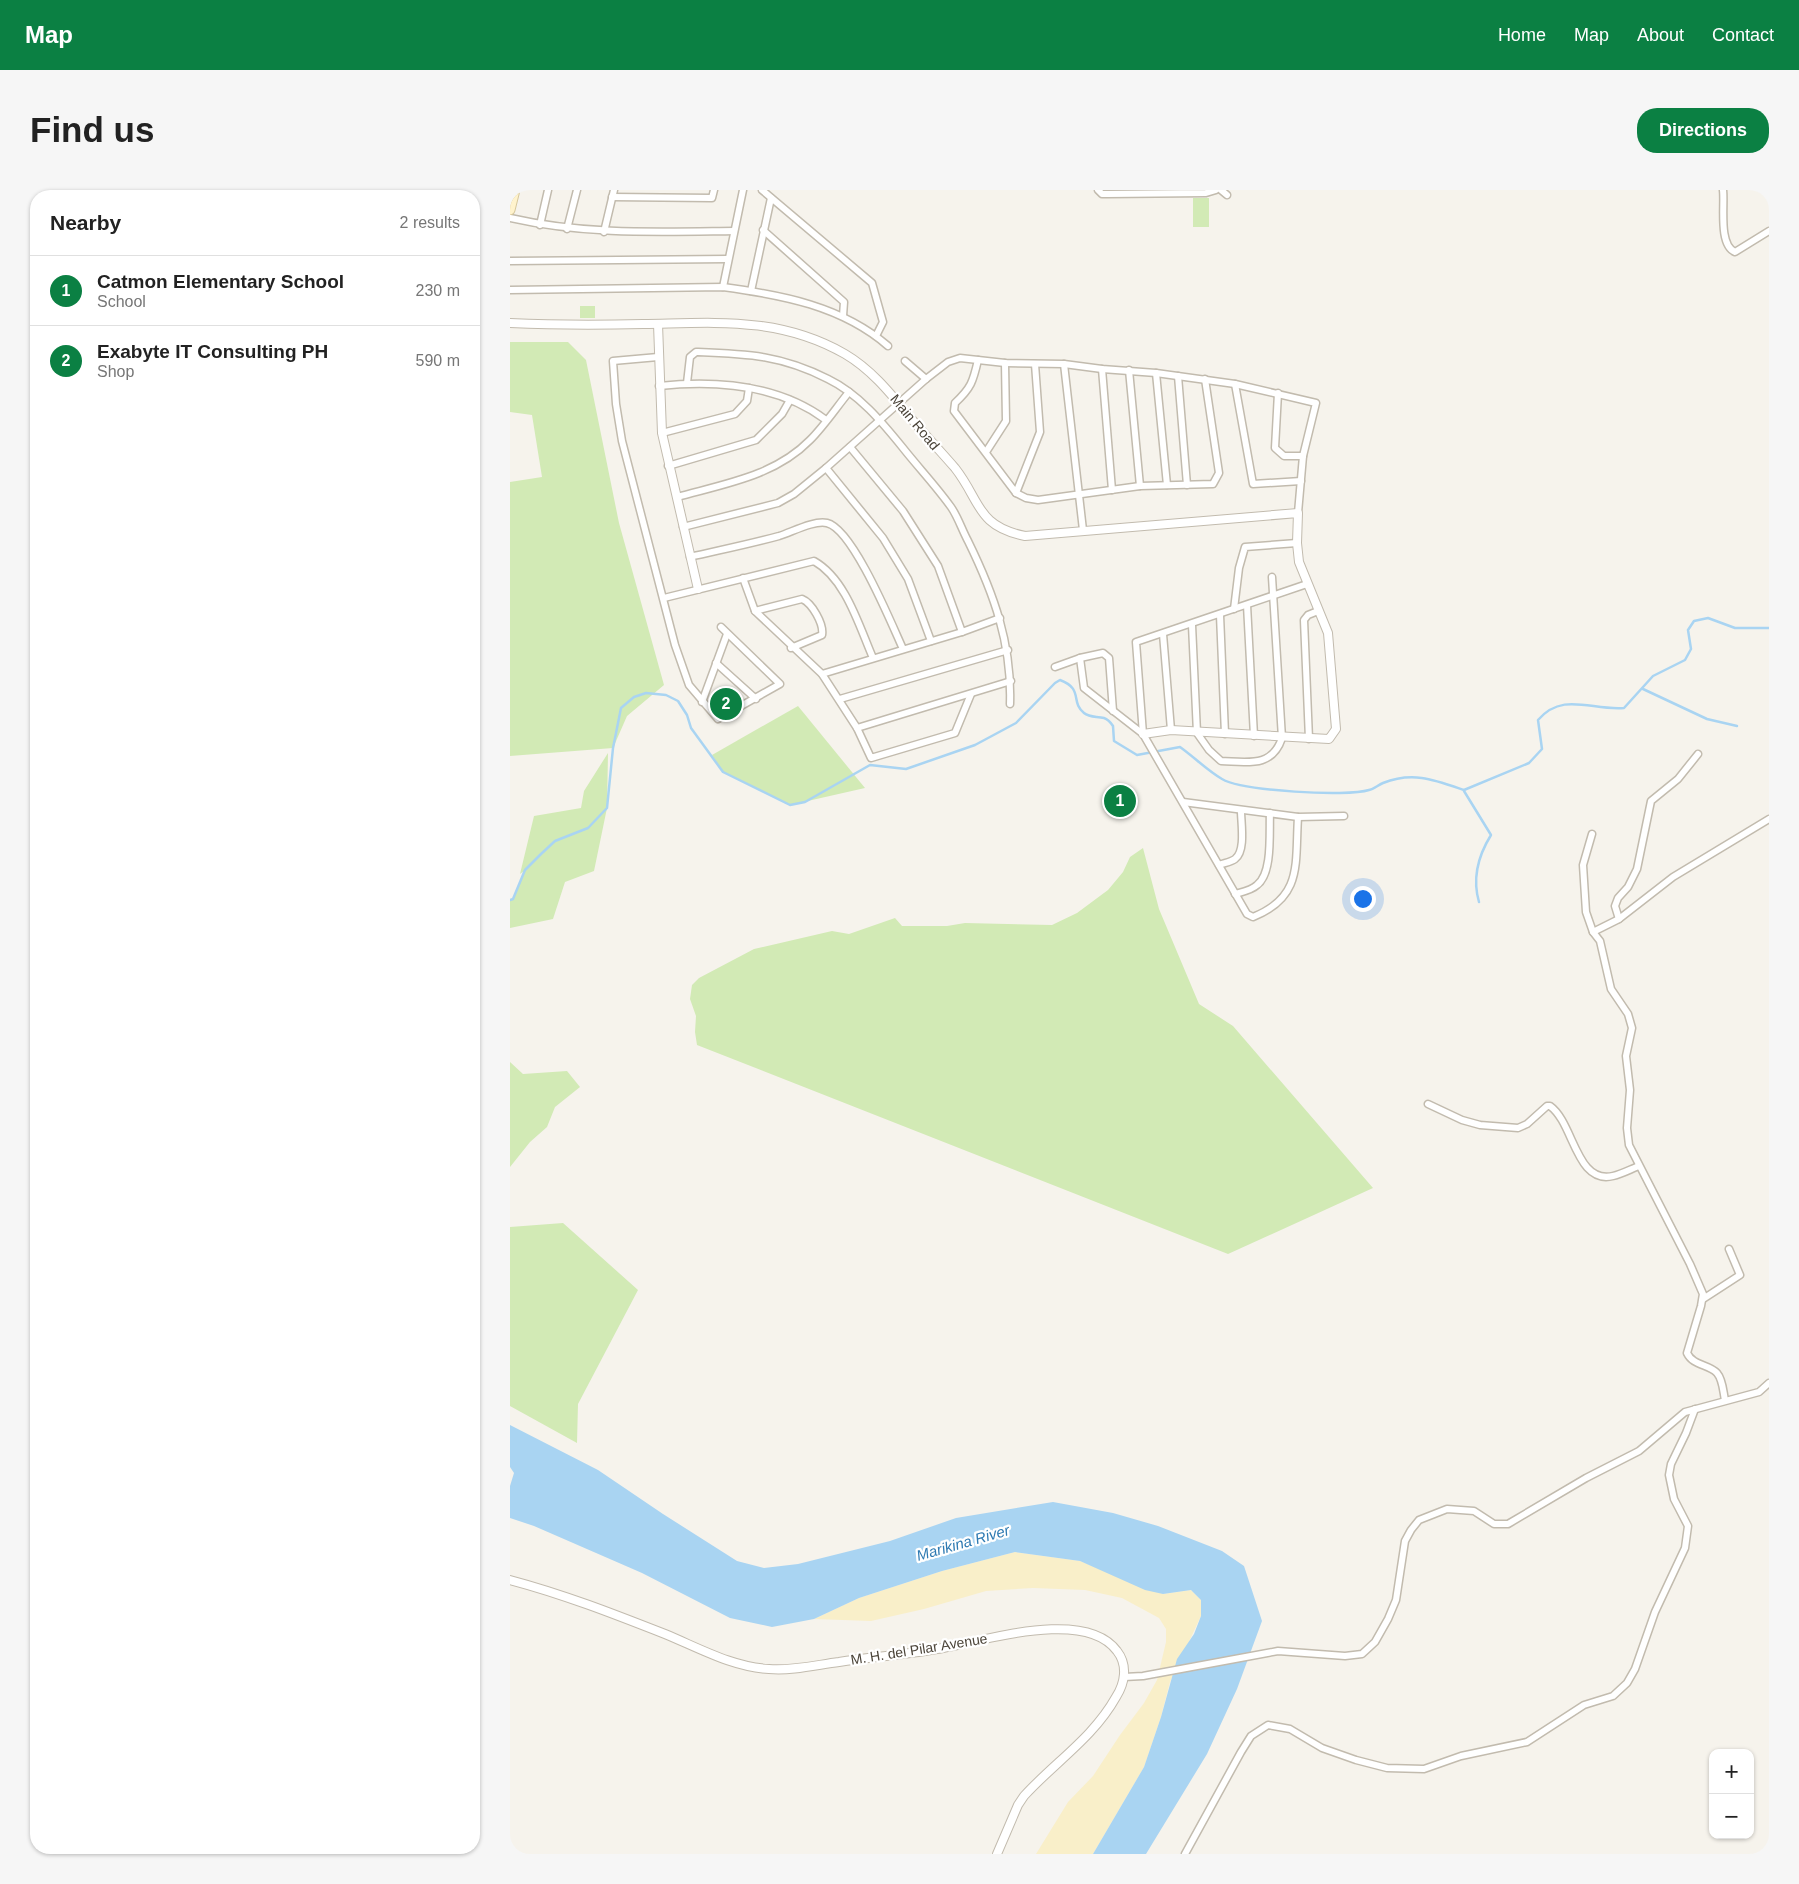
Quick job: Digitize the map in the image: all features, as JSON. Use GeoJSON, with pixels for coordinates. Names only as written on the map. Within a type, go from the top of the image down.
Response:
{"type":"FeatureCollection","features":[{"type":"Feature","properties":{"kind":"main road"},"geometry":{"type":"LineString","coordinates":[[510,210],[515,190]]}},
{"type":"Feature","properties":{"kind":"street"},"geometry":{"type":"LineString","coordinates":[[540,225],[548,190]]}},
{"type":"Feature","properties":{"kind":"street"},"geometry":{"type":"LineString","coordinates":[[568,229],[577,190]]}},
{"type":"Feature","properties":{"kind":"street"},"geometry":{"type":"LineString","coordinates":[[604,232],[614,190]]}},
{"type":"Feature","properties":{"kind":"street"},"geometry":{"type":"LineString","coordinates":[[612,197],[712,198],[714,190]]}},
{"type":"Feature","properties":{"kind":"street"},"geometry":{"type":"LineString","coordinates":[[723,287],[743,190]]}},
{"type":"Feature","properties":{"kind":"street"},"geometry":{"type":"LineString","coordinates":[[762,190],[872,282],[883,322],[876,336]]}},
{"type":"Feature","properties":{"kind":"street"},"geometry":{"type":"LineString","coordinates":[[1098,190],[1102,194],[1206,193],[1216,190]]}},
{"type":"Feature","properties":{"kind":"street"},"geometry":{"type":"LineString","coordinates":[[1221,190],[1227,195]]}},
{"type":"Feature","properties":{"kind":"street"},"geometry":{"type":"LineString","coordinates":[[1723,190],[1722,218],[1728,246],[1731,250],[1735,252],[1769,231]]}},
{"type":"Feature","properties":{"kind":"street"},"geometry":{"type":"LineString","coordinates":[[751,291],[763,230],[772,198]]}},
{"type":"Feature","properties":{"kind":"street"},"geometry":{"type":"LineString","coordinates":[[510,218],[540,225],[604,232],[734,231]]}},
{"type":"Feature","properties":{"kind":"street"},"geometry":{"type":"LineString","coordinates":[[763,230],[844,302],[843,316]]}},
{"type":"Feature","properties":{"kind":"street"},"geometry":{"type":"LineString","coordinates":[[510,262],[728,259]]}},
{"type":"Feature","properties":{"kind":"street"},"geometry":{"type":"LineString","coordinates":[[510,290],[723,287],[751,291],[810,304],[843,316],[876,336],[888,346]]}},
{"type":"Feature","properties":{"kind":"street","name":"Main Road"},"geometry":{"type":"LineString","coordinates":[[510,323],[580,325],[732,322],[767,326],[794,332],[847,355],[873,375],[955,469],[980,510],[992,524],[1001,530],[1025,536],[1298,513]]}},
{"type":"Feature","properties":{"kind":"street"},"geometry":{"type":"LineString","coordinates":[[658,324],[662,433],[668,466],[698,589]]}},
{"type":"Feature","properties":{"kind":"street"},"geometry":{"type":"LineString","coordinates":[[687,383],[690,357],[696,352],[755,354],[798,365],[830,379],[849,392],[879,419],[951,508],[978,561],[1000,618],[1008,650],[1011,681],[1010,704]]}},
{"type":"Feature","properties":{"kind":"street"},"geometry":{"type":"LineString","coordinates":[[658,357],[614,361],[616,404],[622,441],[675,645],[689,685],[718,719],[780,684],[721,627]]}},
{"type":"Feature","properties":{"kind":"street"},"geometry":{"type":"LineString","coordinates":[[683,527],[778,503],[807,484],[926,379],[960,358],[1006,363],[1064,364],[1205,379],[1278,393],[1316,403],[1303,456],[1297,543],[1306,584],[1328,633],[1336,729],[1328,739],[1282,738],[1171,730],[1143,734]]}},
{"type":"Feature","properties":{"kind":"street"},"geometry":{"type":"LineString","coordinates":[[978,360],[974,381],[969,390],[954,403],[954,411],[959,421],[986,452],[1016,493],[1026,498],[1038,500],[1140,486],[1213,484],[1219,473],[1205,379]]}},
{"type":"Feature","properties":{"kind":"street"},"geometry":{"type":"LineString","coordinates":[[906,361],[926,379]]}},
{"type":"Feature","properties":{"kind":"street"},"geometry":{"type":"LineString","coordinates":[[986,452],[1006,421],[1006,363]]}},
{"type":"Feature","properties":{"kind":"street"},"geometry":{"type":"LineString","coordinates":[[1016,493],[1040,432],[1036,364]]}},
{"type":"Feature","properties":{"kind":"street"},"geometry":{"type":"LineString","coordinates":[[1064,364],[1077,496],[1083,530]]}},
{"type":"Feature","properties":{"kind":"street"},"geometry":{"type":"LineString","coordinates":[[1102,369],[1112,490]]}},
{"type":"Feature","properties":{"kind":"street"},"geometry":{"type":"LineString","coordinates":[[1129,370],[1140,486]]}},
{"type":"Feature","properties":{"kind":"street"},"geometry":{"type":"LineString","coordinates":[[1156,373],[1167,485]]}},
{"type":"Feature","properties":{"kind":"street"},"geometry":{"type":"LineString","coordinates":[[1178,376],[1187,485]]}},
{"type":"Feature","properties":{"kind":"street"},"geometry":{"type":"LineString","coordinates":[[659,386],[687,383],[749,388],[808,406],[826,420]]}},
{"type":"Feature","properties":{"kind":"street"},"geometry":{"type":"LineString","coordinates":[[1235,384],[1253,484],[1301,481]]}},
{"type":"Feature","properties":{"kind":"street"},"geometry":{"type":"LineString","coordinates":[[662,433],[735,414],[747,401],[749,388]]}},
{"type":"Feature","properties":{"kind":"street"},"geometry":{"type":"LineString","coordinates":[[677,497],[755,475],[776,466],[794,455],[811,440],[849,392]]}},
{"type":"Feature","properties":{"kind":"street"},"geometry":{"type":"LineString","coordinates":[[1278,393],[1275,448],[1284,456],[1303,456]]}},
{"type":"Feature","properties":{"kind":"street"},"geometry":{"type":"LineString","coordinates":[[668,466],[756,440],[782,414],[790,400]]}},
{"type":"Feature","properties":{"kind":"street"},"geometry":{"type":"LineString","coordinates":[[850,447],[903,511],[938,566],[962,632]]}},
{"type":"Feature","properties":{"kind":"street"},"geometry":{"type":"LineString","coordinates":[[826,468],[888,546],[908,579],[931,641]]}},
{"type":"Feature","properties":{"kind":"street"},"geometry":{"type":"LineString","coordinates":[[690,557],[779,536],[820,523],[828,523],[839,532],[859,560],[876,589],[903,649]]}},
{"type":"Feature","properties":{"kind":"street"},"geometry":{"type":"LineString","coordinates":[[1234,609],[1239,568],[1245,547],[1297,543]]}},
{"type":"Feature","properties":{"kind":"street"},"geometry":{"type":"LineString","coordinates":[[664,598],[814,561],[823,566],[842,591],[874,658]]}},
{"type":"Feature","properties":{"kind":"street"},"geometry":{"type":"LineString","coordinates":[[743,578],[754,611],[822,674],[840,699],[857,728],[871,758],[955,732],[971,694]]}},
{"type":"Feature","properties":{"kind":"street"},"geometry":{"type":"LineString","coordinates":[[1192,625],[1197,733],[1209,750],[1221,761],[1260,762],[1278,750],[1282,738],[1272,578]]}},
{"type":"Feature","properties":{"kind":"street"},"geometry":{"type":"LineString","coordinates":[[1143,734],[1136,642],[1192,625],[1306,584]]}},
{"type":"Feature","properties":{"kind":"street"},"geometry":{"type":"LineString","coordinates":[[754,611],[802,599],[808,602],[823,629],[822,635],[792,648]]}},
{"type":"Feature","properties":{"kind":"street"},"geometry":{"type":"LineString","coordinates":[[1247,605],[1254,736]]}},
{"type":"Feature","properties":{"kind":"street"},"geometry":{"type":"LineString","coordinates":[[1309,739],[1304,620],[1308,615],[1318,611]]}},
{"type":"Feature","properties":{"kind":"street"},"geometry":{"type":"LineString","coordinates":[[1220,615],[1225,734]]}},
{"type":"Feature","properties":{"kind":"street"},"geometry":{"type":"LineString","coordinates":[[822,674],[962,632],[1000,618]]}},
{"type":"Feature","properties":{"kind":"street"},"geometry":{"type":"LineString","coordinates":[[702,702],[727,634]]}},
{"type":"Feature","properties":{"kind":"street"},"geometry":{"type":"LineString","coordinates":[[1163,634],[1171,730]]}},
{"type":"Feature","properties":{"kind":"street"},"geometry":{"type":"LineString","coordinates":[[840,699],[1008,650]]}},
{"type":"Feature","properties":{"kind":"street"},"geometry":{"type":"LineString","coordinates":[[1055,667],[1080,658],[1103,653],[1108,658],[1113,711]]}},
{"type":"Feature","properties":{"kind":"street"},"geometry":{"type":"LineString","coordinates":[[1080,658],[1084,688],[1143,734],[1247,914],[1253,917],[1270,910],[1284,897],[1292,884],[1298,817]]}},
{"type":"Feature","properties":{"kind":"street"},"geometry":{"type":"LineString","coordinates":[[716,663],[756,699]]}},
{"type":"Feature","properties":{"kind":"street"},"geometry":{"type":"LineString","coordinates":[[857,728],[1011,681]]}},
{"type":"Feature","properties":{"kind":"street"},"geometry":{"type":"LineString","coordinates":[[1619,919],[1615,906],[1618,898],[1628,887],[1637,869],[1651,801],[1678,779],[1698,754]]}},
{"type":"Feature","properties":{"kind":"street"},"geometry":{"type":"LineString","coordinates":[[1183,802],[1298,817],[1344,816]]}},
{"type":"Feature","properties":{"kind":"street"},"geometry":{"type":"LineString","coordinates":[[1219,865],[1235,860],[1239,855],[1241,848],[1241,811]]}},
{"type":"Feature","properties":{"kind":"street"},"geometry":{"type":"LineString","coordinates":[[1235,894],[1256,887],[1264,879],[1268,863],[1270,813]]}},
{"type":"Feature","properties":{"kind":"street"},"geometry":{"type":"LineString","coordinates":[[1593,932],[1619,919],[1673,876],[1769,820]]}},
{"type":"Feature","properties":{"kind":"street"},"geometry":{"type":"LineString","coordinates":[[1592,834],[1586,850],[1583,871],[1584,903],[1593,932],[1600,941],[1611,989],[1628,1014],[1632,1028],[1626,1056],[1630,1106],[1627,1135],[1629,1145],[1690,1264],[1703,1299],[1687,1353],[1694,1361],[1715,1372],[1720,1379],[1725,1400]]}},
{"type":"Feature","properties":{"kind":"street"},"geometry":{"type":"LineString","coordinates":[[1428,1104],[1462,1120],[1480,1125],[1518,1128],[1527,1124],[1546,1106],[1550,1106],[1567,1129],[1581,1160],[1591,1173],[1599,1177],[1613,1177],[1639,1166]]}},
{"type":"Feature","properties":{"kind":"street"},"geometry":{"type":"LineString","coordinates":[[1703,1299],[1740,1276],[1729,1249]]}},
{"type":"Feature","properties":{"kind":"street"},"geometry":{"type":"LineString","coordinates":[[997,1854],[1018,1805],[1024,1796],[1083,1742],[1117,1697],[1124,1677],[1150,1675],[1263,1653],[1290,1651],[1345,1656],[1362,1654],[1375,1642],[1388,1619],[1396,1600],[1405,1541],[1411,1530],[1420,1520],[1435,1513],[1454,1509],[1474,1511],[1494,1524],[1508,1524],[1586,1478],[1639,1451],[1685,1412],[1759,1392],[1769,1383]]}},
{"type":"Feature","properties":{"kind":"street"},"geometry":{"type":"LineString","coordinates":[[1185,1854],[1240,1752],[1251,1736],[1268,1725],[1290,1729],[1322,1748],[1356,1760],[1386,1768],[1424,1768],[1461,1756],[1527,1742],[1584,1705],[1613,1696],[1627,1683],[1635,1669],[1654,1612],[1685,1548],[1688,1526],[1674,1499],[1669,1475],[1671,1464],[1686,1434],[1695,1409]]}},
{"type":"Feature","properties":{"kind":"street","name":"M. H. del Pilar Avenue"},"geometry":{"type":"LineString","coordinates":[[510,1580],[624,1618],[747,1667],[772,1669],[798,1667],[936,1650],[1025,1631],[1077,1631],[1104,1639],[1114,1647],[1121,1656],[1124,1677]]}},
{"type":"Feature","properties":{"kind":"green space"},"geometry":{"type":"Polygon","coordinates":[[[1193,198],[1209,198],[1209,227],[1193,227],[1193,198]]]}},
{"type":"Feature","properties":{"kind":"green space"},"geometry":{"type":"Polygon","coordinates":[[[580,306],[595,306],[595,318],[580,318],[580,306]]]}},
{"type":"Feature","properties":{"kind":"green space"},"geometry":{"type":"Polygon","coordinates":[[[510,342],[568,342],[586,360],[619,523],[664,685],[627,716],[613,748],[510,756],[510,482],[542,477],[532,415],[510,412],[510,342]]]}},
{"type":"Feature","properties":{"kind":"green space"},"geometry":{"type":"Polygon","coordinates":[[[798,706],[865,788],[790,805],[723,772],[712,755],[798,706]]]}},
{"type":"Feature","properties":{"kind":"green space"},"geometry":{"type":"Polygon","coordinates":[[[608,753],[607,808],[594,871],[565,882],[553,919],[510,928],[510,900],[513,899],[524,871],[520,874],[534,816],[581,808],[584,791],[608,753]]]}},
{"type":"Feature","properties":{"kind":"green space"},"geometry":{"type":"Polygon","coordinates":[[[1143,848],[1159,909],[1199,1004],[1233,1026],[1373,1188],[1228,1254],[697,1045],[695,1032],[696,1016],[690,999],[692,985],[699,978],[754,949],[832,931],[849,934],[895,918],[902,926],[947,926],[965,923],[1052,925],[1077,913],[1108,890],[1123,872],[1130,857],[1143,848]]]}},
{"type":"Feature","properties":{"kind":"green space"},"geometry":{"type":"Polygon","coordinates":[[[510,1062],[523,1074],[567,1071],[580,1087],[555,1107],[547,1127],[530,1142],[510,1167],[510,1062]]]}},
{"type":"Feature","properties":{"kind":"green space"},"geometry":{"type":"Polygon","coordinates":[[[563,1223],[638,1290],[578,1404],[577,1443],[510,1406],[510,1227],[563,1223]]]}},
{"type":"Feature","properties":{"kind":"sand"},"geometry":{"type":"Polygon","coordinates":[[[1015,1552],[1080,1561],[1163,1594],[1191,1590],[1201,1600],[1201,1616],[1170,1682],[1161,1717],[1144,1767],[1093,1854],[1036,1854],[1068,1802],[1093,1776],[1144,1703],[1157,1680],[1166,1642],[1166,1629],[1159,1618],[1122,1598],[1085,1590],[1033,1588],[986,1591],[924,1609],[871,1621],[814,1619],[859,1598],[942,1571],[1015,1552]]]}},
{"type":"Feature","properties":{"kind":"water","name":"Marikina River"},"geometry":{"type":"Polygon","coordinates":[[[510,1425],[598,1470],[737,1561],[764,1568],[798,1564],[890,1541],[956,1518],[1053,1502],[1113,1513],[1158,1526],[1222,1551],[1244,1566],[1262,1621],[1237,1689],[1207,1754],[1146,1854],[1093,1854],[1144,1767],[1161,1717],[1177,1659],[1194,1634],[1201,1616],[1201,1600],[1191,1590],[1163,1594],[1145,1590],[1080,1561],[1015,1552],[942,1571],[859,1598],[814,1619],[772,1627],[730,1618],[642,1573],[534,1526],[510,1518],[510,1486],[514,1473],[510,1467],[510,1425]]]}},
{"type":"Feature","properties":{"kind":"waterway"},"geometry":{"type":"LineString","coordinates":[[510,900],[513,899],[525,870],[541,854],[555,841],[588,828],[607,808],[613,748],[621,708],[634,697],[646,693],[666,695],[678,701],[687,715],[691,728],[723,772],[790,805],[805,802],[870,765],[906,769],[975,745],[1016,723],[1060,680],[1072,687],[1080,709],[1084,713],[1108,720],[1113,726],[1114,741],[1137,755],[1180,747],[1217,776],[1233,783],[1272,790],[1340,793],[1369,790],[1394,779],[1414,777],[1434,780],[1464,790],[1529,763],[1542,749],[1538,720],[1557,706],[1578,704],[1624,708],[1653,676],[1685,660],[1691,649],[1688,630],[1694,621],[1708,618],[1735,628],[1769,628]]}},
{"type":"Feature","properties":{"kind":"waterway"},"geometry":{"type":"LineString","coordinates":[[1643,689],[1707,719],[1737,726]]}},
{"type":"Feature","properties":{"kind":"waterway"},"geometry":{"type":"LineString","coordinates":[[1464,791],[1491,835],[1480,859],[1476,876],[1479,902]]}},
{"type":"Feature","properties":{"kind":"place","name":"Exabyte IT Consulting PH"},"geometry":{"type":"Point","coordinates":[726,704]}},
{"type":"Feature","properties":{"kind":"place","name":"Catmon Elementary School"},"geometry":{"type":"Point","coordinates":[1120,801]}}]}
